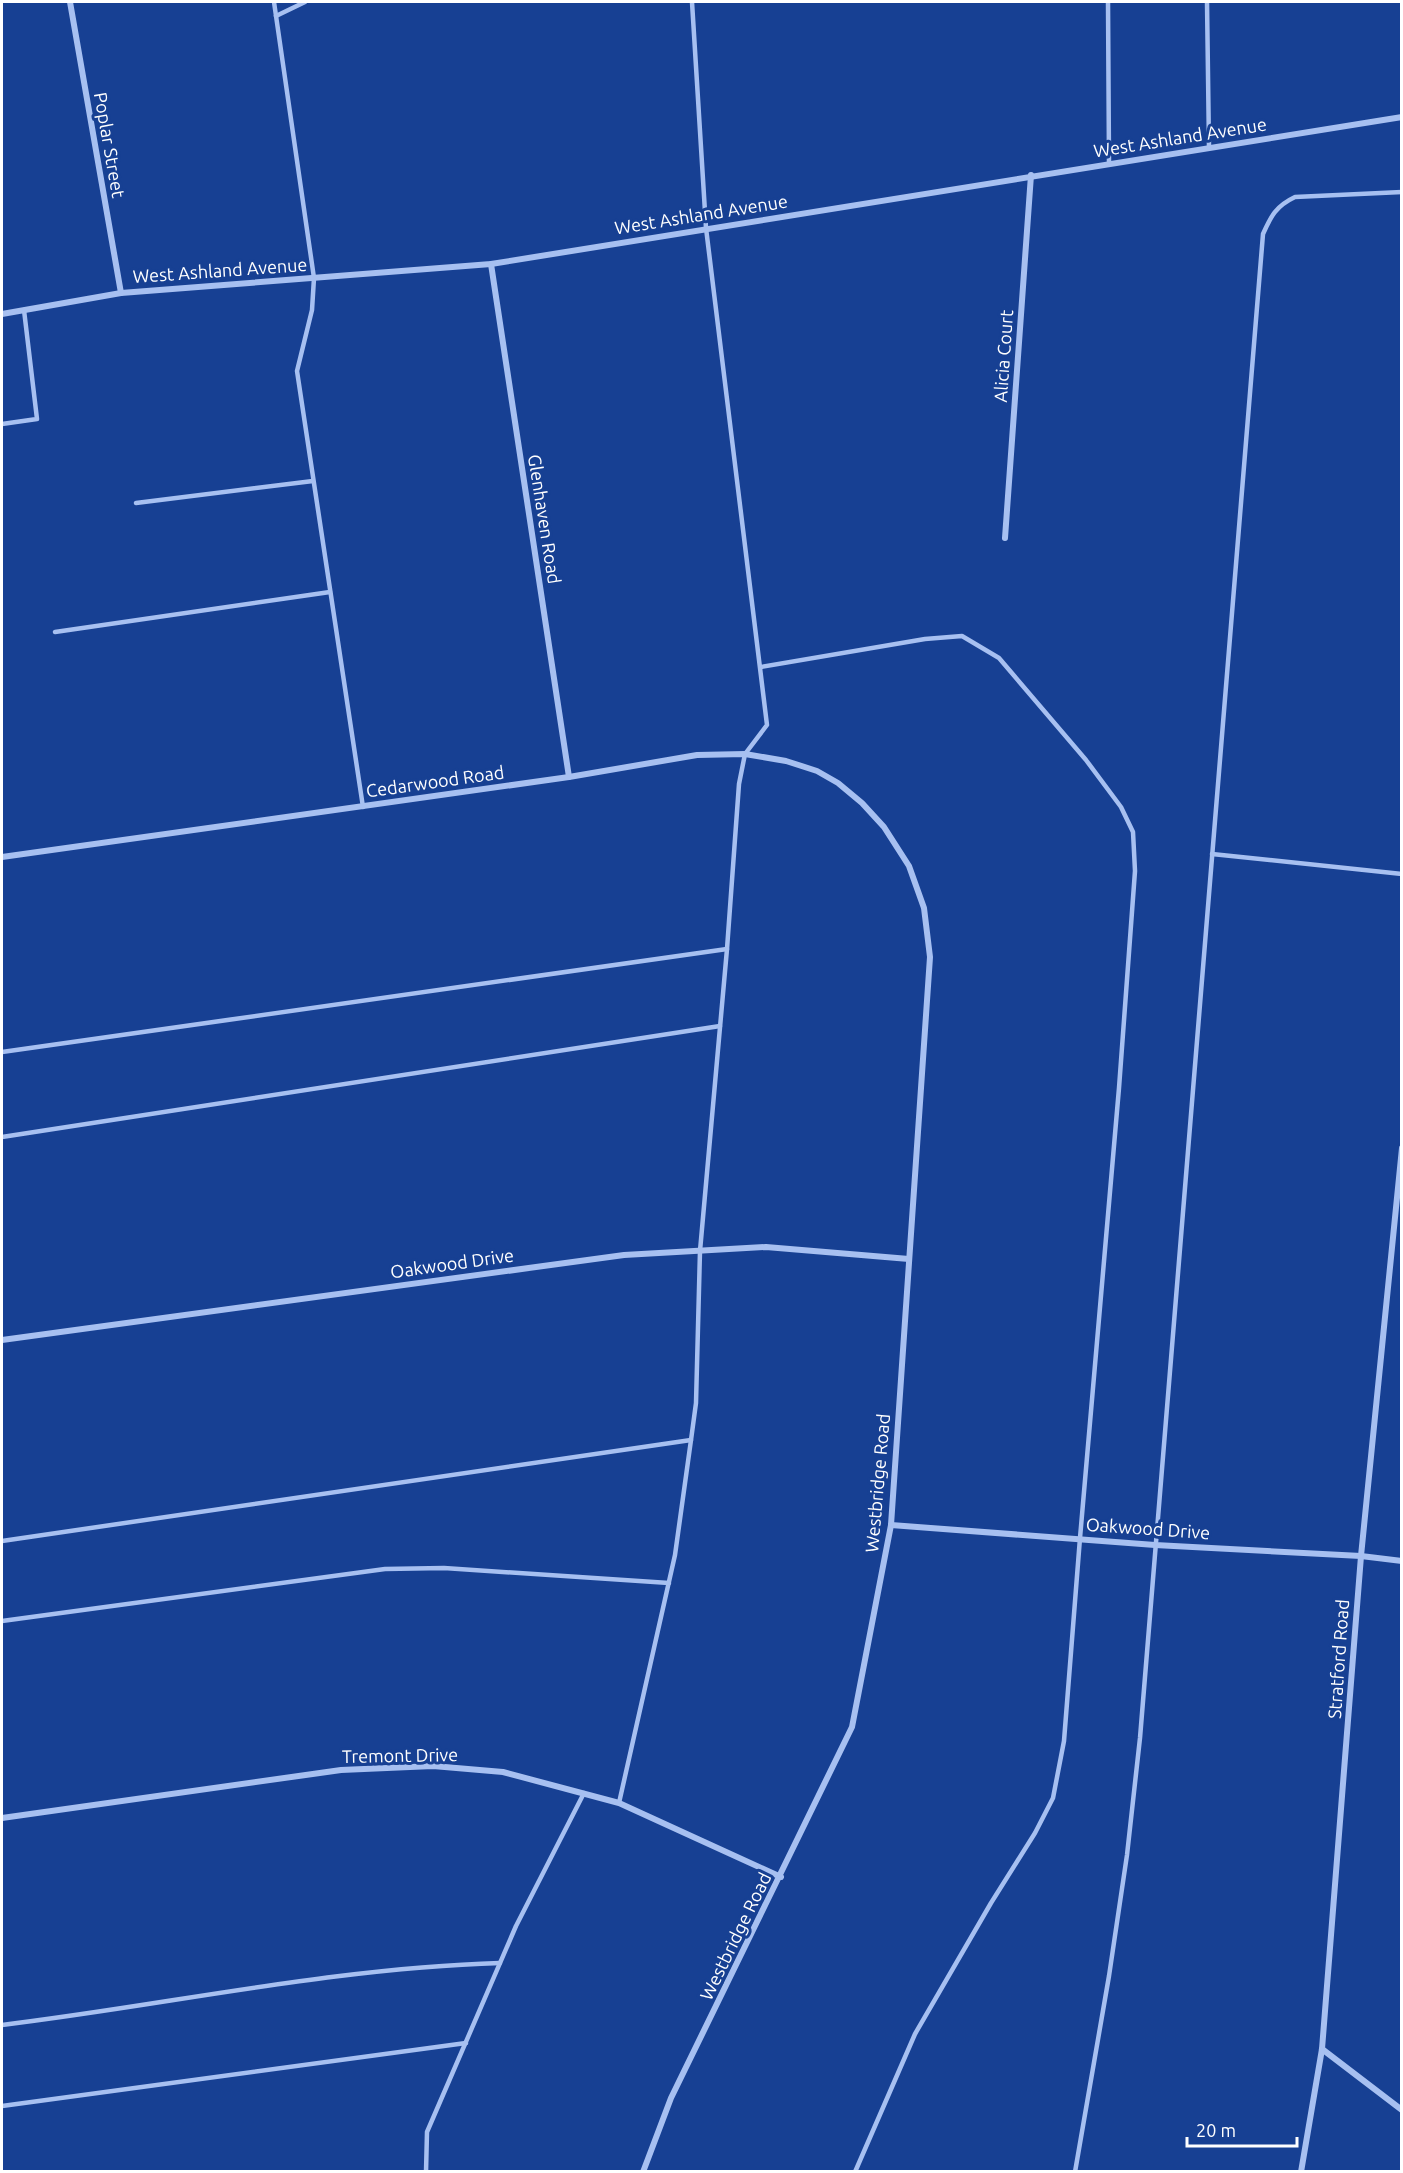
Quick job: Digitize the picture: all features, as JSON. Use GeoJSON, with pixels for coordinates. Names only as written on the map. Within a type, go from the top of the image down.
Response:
{"type":"FeatureCollection","features":[{"type":"Feature","properties":{"kind":"street","name":"Poplar Street"},"geometry":{"type":"LineString","coordinates":[[70,2],[121,293]]}},
{"type":"Feature","properties":{"kind":"street","name":"West Ashland Avenue"},"geometry":{"type":"LineString","coordinates":[[2,314],[121,293],[491,264],[1401,117]]}},
{"type":"Feature","properties":{"kind":"street","name":"Alicia Court"},"geometry":{"type":"LineString","coordinates":[[1005,538],[1031,175]]}},
{"type":"Feature","properties":{"kind":"street","name":"Glenhaven Road"},"geometry":{"type":"LineString","coordinates":[[491,264],[570,777]]}},
{"type":"Feature","properties":{"kind":"street","name":"Cedarwood Road"},"geometry":{"type":"LineString","coordinates":[[2,856],[570,777],[697,755],[745,754],[786,761],[817,771],[838,783],[862,803]]}},
{"type":"Feature","properties":{"kind":"street","name":"Westbridge Road"},"geometry":{"type":"LineString","coordinates":[[643,2172],[671,2098],[781,1877],[852,1727],[891,1525],[930,957],[924,908],[909,866],[884,827],[862,803]]}},
{"type":"Feature","properties":{"kind":"street","name":"Stratford Road"},"geometry":{"type":"LineString","coordinates":[[1301,2172],[1322,2049],[1361,1556],[1401,1148]]}},
{"type":"Feature","properties":{"kind":"street","name":"Oakwood Drive"},"geometry":{"type":"LineString","coordinates":[[2,1340],[624,1255],[766,1247],[909,1259]]}},
{"type":"Feature","properties":{"kind":"street","name":"Oakwood Drive"},"geometry":{"type":"LineString","coordinates":[[891,1525],[1155,1545],[1361,1556],[1401,1562]]}},
{"type":"Feature","properties":{"kind":"street","name":"Tremont Drive"},"geometry":{"type":"LineString","coordinates":[[2,1818],[341,1770],[433,1766],[503,1772],[619,1803],[781,1877]]}},
{"type":"Feature","properties":{"kind":"street"},"geometry":{"type":"LineString","coordinates":[[1322,2049],[1401,2110]]}},
{"type":"Feature","properties":{"kind":"lane"},"geometry":{"type":"LineString","coordinates":[[273,2],[314,278],[312,310],[297,371],[363,807]]}},
{"type":"Feature","properties":{"kind":"lane"},"geometry":{"type":"LineString","coordinates":[[276,16],[305,2]]}},
{"type":"Feature","properties":{"kind":"lane"},"geometry":{"type":"LineString","coordinates":[[619,1803],[669,1583],[691,1440],[696,1403],[700,1251],[739,784],[745,754],[767,725],[706,228],[692,2]]}},
{"type":"Feature","properties":{"kind":"lane"},"geometry":{"type":"LineString","coordinates":[[1108,2],[1109,163]]}},
{"type":"Feature","properties":{"kind":"lane"},"geometry":{"type":"LineString","coordinates":[[1207,2],[1209,147]]}},
{"type":"Feature","properties":{"kind":"lane"},"geometry":{"type":"LineString","coordinates":[[1075,2172],[1109,1976],[1127,1855],[1155,1545],[1263,234],[1272,212],[1282,203],[1295,197],[1401,192]]}},
{"type":"Feature","properties":{"kind":"lane"},"geometry":{"type":"LineString","coordinates":[[2,424],[37,419],[24,310]]}},
{"type":"Feature","properties":{"kind":"lane"},"geometry":{"type":"LineString","coordinates":[[136,503],[313,481]]}},
{"type":"Feature","properties":{"kind":"lane"},"geometry":{"type":"LineString","coordinates":[[55,632],[330,592]]}},
{"type":"Feature","properties":{"kind":"lane"},"geometry":{"type":"LineString","coordinates":[[761,667],[925,639],[962,636],[999,658],[1086,760],[1121,807],[1133,832],[1135,871],[1119,1088],[1064,1741],[1053,1798],[1035,1833],[991,1903],[915,2034],[855,2172]]}},
{"type":"Feature","properties":{"kind":"lane"},"geometry":{"type":"LineString","coordinates":[[1212,854],[1401,874]]}},
{"type":"Feature","properties":{"kind":"lane"},"geometry":{"type":"LineString","coordinates":[[2,1052],[727,949]]}},
{"type":"Feature","properties":{"kind":"lane"},"geometry":{"type":"LineString","coordinates":[[2,1137],[720,1026]]}},
{"type":"Feature","properties":{"kind":"lane"},"geometry":{"type":"LineString","coordinates":[[2,1541],[691,1440]]}},
{"type":"Feature","properties":{"kind":"lane"},"geometry":{"type":"LineString","coordinates":[[2,1621],[386,1569],[444,1568],[669,1583]]}},
{"type":"Feature","properties":{"kind":"lane"},"geometry":{"type":"LineString","coordinates":[[426,2172],[427,2132],[516,1926],[584,1793]]}},
{"type":"Feature","properties":{"kind":"lane"},"geometry":{"type":"LineString","coordinates":[[2,2025],[301,1981],[454,1964],[500,1963]]}},
{"type":"Feature","properties":{"kind":"lane"},"geometry":{"type":"LineString","coordinates":[[2,2106],[466,2043]]}}]}
